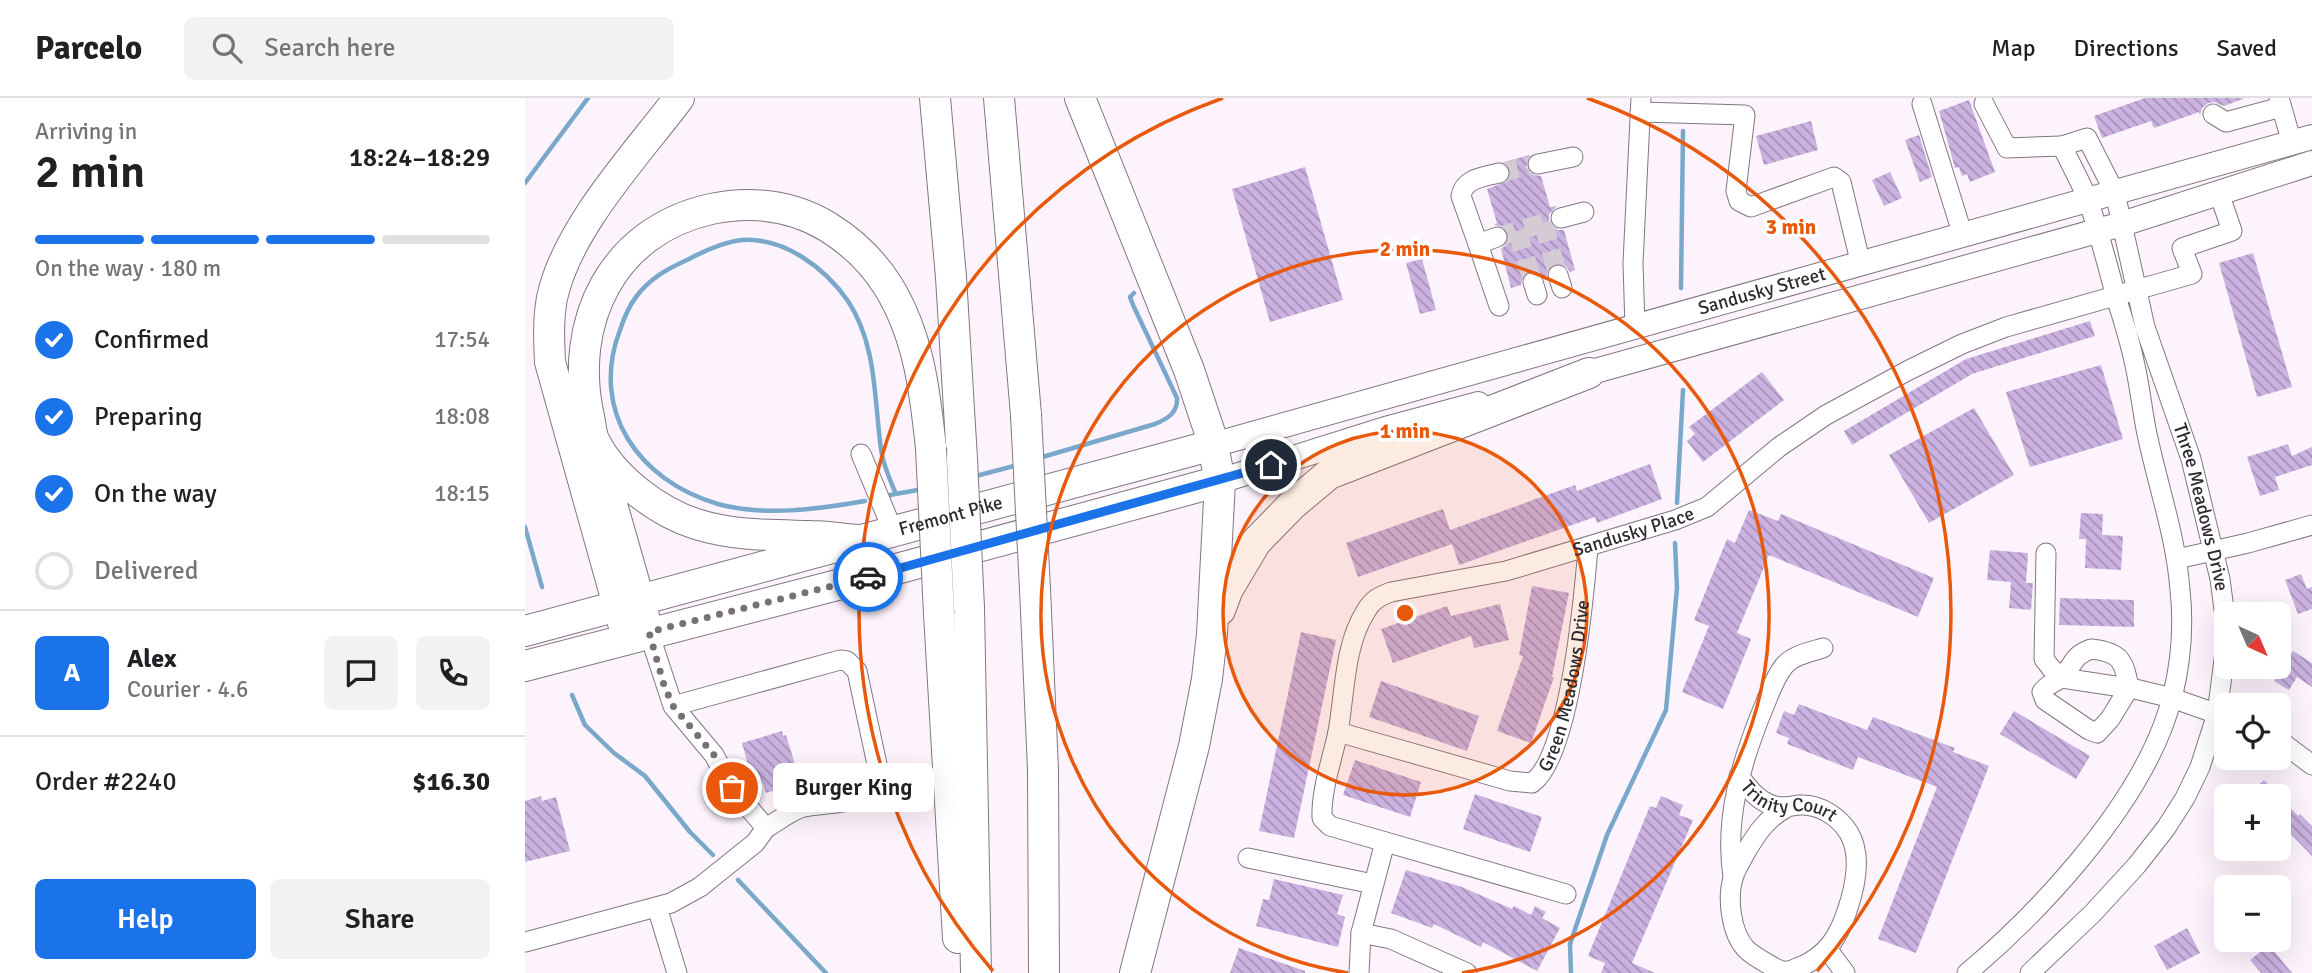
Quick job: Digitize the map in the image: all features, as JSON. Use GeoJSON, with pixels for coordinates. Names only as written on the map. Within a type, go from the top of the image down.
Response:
{"type":"FeatureCollection","features":[{"type":"Feature","properties":{"kind":"highway"},"geometry":{"type":"LineString","coordinates":[[679,98],[583,227],[562,267],[552,299],[548,333],[550,362],[638,635],[673,610],[770,582],[818,551]]}},
{"type":"Feature","properties":{"kind":"highway"},"geometry":{"type":"LineString","coordinates":[[935,98],[951,277],[969,608],[976,973]]}},
{"type":"Feature","properties":{"kind":"highway"},"geometry":{"type":"LineString","coordinates":[[999,98],[1026,415],[1035,589],[1043,770],[1044,973]]}},
{"type":"Feature","properties":{"kind":"highway"},"geometry":{"type":"LineString","coordinates":[[1080,98],[1189,370],[1213,445],[1220,481],[1207,679],[1194,746],[1135,973]]}},
{"type":"Feature","properties":{"kind":"highway"},"geometry":{"type":"LineString","coordinates":[[629,603],[587,408],[583,373],[586,339],[599,296],[610,276],[641,242],[680,218],[731,205],[754,204],[788,210],[820,223],[857,249],[887,284],[908,325],[925,391],[931,448],[948,746],[953,884],[961,973]]}},
{"type":"Feature","properties":{"kind":"highway"},"geometry":{"type":"LineString","coordinates":[[1212,634],[1228,589],[1256,541],[1291,505],[1329,474],[1589,373]]}},
{"type":"Feature","properties":{"kind":"highway"},"geometry":{"type":"LineString","coordinates":[[594,442],[632,488],[652,504],[694,524],[772,536],[859,540]]}},
{"type":"Feature","properties":{"kind":"highway","name":"Fremont Pike"},"geometry":{"type":"LineString","coordinates":[[525,632],[1213,445]]}},
{"type":"Feature","properties":{"kind":"highway","name":"Fremont Pike"},"geometry":{"type":"LineString","coordinates":[[525,666],[845,583],[1220,481]]}},
{"type":"Feature","properties":{"kind":"main road","name":"Sandusky Street"},"geometry":{"type":"LineString","coordinates":[[1213,445],[2302,140]]}},
{"type":"Feature","properties":{"kind":"main road","name":"Sandusky Street"},"geometry":{"type":"LineString","coordinates":[[1220,481],[1389,428],[2122,224],[2312,163]]}},
{"type":"Feature","properties":{"kind":"main road"},"geometry":{"type":"LineString","coordinates":[[1389,428],[1432,401],[1602,353],[1622,344],[1635,328]]}},
{"type":"Feature","properties":{"kind":"street"},"geometry":{"type":"LineString","coordinates":[[2213,114],[2226,122],[2280,103],[2302,140]]}},
{"type":"Feature","properties":{"kind":"street"},"geometry":{"type":"LineString","coordinates":[[1922,104],[1963,236]]}},
{"type":"Feature","properties":{"kind":"street"},"geometry":{"type":"LineString","coordinates":[[1985,104],[2007,148],[2062,146]]}},
{"type":"Feature","properties":{"kind":"street"},"geometry":{"type":"LineString","coordinates":[[1635,328],[1633,263],[1641,105],[1745,115],[1736,191],[1739,201],[1751,207],[1834,177],[1841,182],[1861,265]]}},
{"type":"Feature","properties":{"kind":"street","name":"Three Meadows Drive"},"geometry":{"type":"LineString","coordinates":[[1967,973],[2057,886],[2126,796],[2163,727],[2179,660],[2182,626],[2177,559],[2148,436],[2134,360],[2088,201],[2062,146],[2087,138],[2115,194],[2155,360],[2190,458],[2214,551],[2225,617],[2222,693]]}},
{"type":"Feature","properties":{"kind":"street"},"geometry":{"type":"LineString","coordinates":[[1538,164],[1573,157]]}},
{"type":"Feature","properties":{"kind":"street"},"geometry":{"type":"LineString","coordinates":[[1499,173],[1470,181],[1462,189],[1461,196],[1499,306]]}},
{"type":"Feature","properties":{"kind":"street","name":"Sandusky Place"},"geometry":{"type":"LineString","coordinates":[[1385,842],[1330,826],[1322,818],[1322,805],[1338,732],[1348,664],[1357,630],[1374,600],[1391,593],[1506,571],[1675,520],[1707,507],[1806,427],[1962,344],[2006,327],[2192,274],[2182,248],[2232,231],[2219,192]]}},
{"type":"Feature","properties":{"kind":"street"},"geometry":{"type":"LineString","coordinates":[[1561,218],[1584,212]]}},
{"type":"Feature","properties":{"kind":"street"},"geometry":{"type":"LineString","coordinates":[[1478,243],[1497,237]]}},
{"type":"Feature","properties":{"kind":"street"},"geometry":{"type":"LineString","coordinates":[[861,454],[893,531]]}},
{"type":"Feature","properties":{"kind":"street"},"geometry":{"type":"LineString","coordinates":[[2177,559],[2312,525]]}},
{"type":"Feature","properties":{"kind":"street","name":"Green Meadows Drive"},"geometry":{"type":"LineString","coordinates":[[1338,732],[1510,781],[1532,783],[1538,779],[1549,760],[1560,727],[1573,672],[1588,548]]}},
{"type":"Feature","properties":{"kind":"street"},"geometry":{"type":"LineString","coordinates":[[2046,553],[2044,659],[2051,668],[2062,678],[2129,688],[2172,698],[2214,713]]}},
{"type":"Feature","properties":{"kind":"street"},"geometry":{"type":"LineString","coordinates":[[638,635],[673,706],[714,755],[732,788],[766,828]]}},
{"type":"Feature","properties":{"kind":"street","name":"Trinity Court"},"geometry":{"type":"LineString","coordinates":[[1823,648],[1797,656],[1785,664],[1775,681],[1738,776],[1756,798],[1772,806],[1817,807],[1840,821],[1850,835],[1855,863],[1854,890],[1844,920],[1828,950]]}},
{"type":"Feature","properties":{"kind":"street"},"geometry":{"type":"LineString","coordinates":[[2091,649],[2107,650],[2120,659],[2129,688],[2110,719],[2097,733],[2045,701],[2042,692],[2048,684],[2062,678],[2080,653],[2091,649]]}},
{"type":"Feature","properties":{"kind":"street"},"geometry":{"type":"LineString","coordinates":[[525,942],[686,896],[755,843],[766,828],[802,807],[865,796],[877,780],[878,769],[857,671],[847,661],[840,660],[673,706]]}},
{"type":"Feature","properties":{"kind":"street","name":"Three Meadows Drive"},"geometry":{"type":"LineString","coordinates":[[2030,973],[2093,913],[2137,865],[2166,828],[2185,798],[2214,732]]}},
{"type":"Feature","properties":{"kind":"street"},"geometry":{"type":"LineString","coordinates":[[2291,749],[2312,765]]}},
{"type":"Feature","properties":{"kind":"street"},"geometry":{"type":"LineString","coordinates":[[1738,776],[1731,834],[1732,917],[1745,949],[1774,968],[1787,971],[1816,959],[1828,950],[1845,973]]}},
{"type":"Feature","properties":{"kind":"street"},"geometry":{"type":"LineString","coordinates":[[1733,878],[1755,837],[1773,814],[1786,808]]}},
{"type":"Feature","properties":{"kind":"street"},"geometry":{"type":"LineString","coordinates":[[1359,973],[1361,933],[1385,842],[1566,894]]}},
{"type":"Feature","properties":{"kind":"street"},"geometry":{"type":"LineString","coordinates":[[1248,858],[1373,884]]}},
{"type":"Feature","properties":{"kind":"street"},"geometry":{"type":"LineString","coordinates":[[657,906],[677,973]]}},
{"type":"Feature","properties":{"kind":"street"},"geometry":{"type":"LineString","coordinates":[[1361,933],[1391,939],[1454,970]]}},
{"type":"Feature","properties":{"kind":"building"},"geometry":{"type":"Polygon","coordinates":[[[2145,98],[2243,99],[2224,106],[2208,103],[2202,108],[2200,115],[2199,112],[2154,128],[2151,121],[2102,138],[2094,116],[2145,98]]]}},
{"type":"Feature","properties":{"kind":"building"},"geometry":{"type":"Polygon","coordinates":[[[1969,100],[1995,172],[1970,182],[1967,174],[1962,176],[1959,167],[1955,168],[1939,111],[1969,100]]]}},
{"type":"Feature","properties":{"kind":"building"},"geometry":{"type":"Polygon","coordinates":[[[1811,121],[1818,150],[1764,165],[1756,136],[1811,121]]]}},
{"type":"Feature","properties":{"kind":"building"},"geometry":{"type":"Polygon","coordinates":[[[1919,135],[1932,177],[1920,182],[1905,140],[1919,135]]]}},
{"type":"Feature","properties":{"kind":"building"},"geometry":{"type":"Polygon","coordinates":[[[1530,155],[1526,167],[1533,175],[1541,176],[1550,207],[1557,206],[1549,214],[1549,222],[1557,230],[1564,230],[1575,270],[1570,272],[1566,266],[1555,263],[1549,267],[1546,278],[1536,270],[1530,270],[1524,274],[1521,285],[1511,288],[1501,249],[1507,244],[1509,233],[1504,227],[1494,225],[1497,223],[1487,189],[1508,181],[1511,171],[1504,162],[1530,155]]]}},
{"type":"Feature","properties":{"kind":"building"},"geometry":{"type":"Polygon","coordinates":[[[1305,167],[1343,300],[1270,322],[1232,189],[1305,167]]]}},
{"type":"Feature","properties":{"kind":"building"},"geometry":{"type":"Polygon","coordinates":[[[1890,172],[1902,198],[1884,206],[1872,180],[1890,172]]]}},
{"type":"Feature","properties":{"kind":"building"},"geometry":{"type":"Polygon","coordinates":[[[2253,253],[2292,387],[2257,397],[2219,263],[2253,253]]]}},
{"type":"Feature","properties":{"kind":"building"},"geometry":{"type":"Polygon","coordinates":[[[1422,259],[1436,310],[1420,314],[1406,263],[1422,259]]]}},
{"type":"Feature","properties":{"kind":"building"},"geometry":{"type":"Polygon","coordinates":[[[2090,321],[2095,336],[1972,374],[1852,445],[1844,431],[1966,359],[2090,321]]]}},
{"type":"Feature","properties":{"kind":"building"},"geometry":{"type":"Polygon","coordinates":[[[2101,365],[2123,439],[2030,467],[2006,392],[2101,365]]]}},
{"type":"Feature","properties":{"kind":"building"},"geometry":{"type":"Polygon","coordinates":[[[1762,372],[1784,400],[1703,462],[1687,441],[1695,434],[1689,427],[1762,372]]]}},
{"type":"Feature","properties":{"kind":"building"},"geometry":{"type":"Polygon","coordinates":[[[1974,408],[2014,475],[1929,523],[1889,455],[1974,408]]]}},
{"type":"Feature","properties":{"kind":"building"},"geometry":{"type":"Polygon","coordinates":[[[2288,444],[2292,456],[2312,447],[2312,465],[2275,477],[2279,490],[2260,496],[2247,457],[2288,444]]]}},
{"type":"Feature","properties":{"kind":"building"},"geometry":{"type":"Polygon","coordinates":[[[1650,464],[1662,499],[1597,523],[1595,517],[1459,565],[1452,544],[1358,577],[1346,543],[1443,509],[1450,530],[1575,485],[1577,491],[1650,464]]]}},
{"type":"Feature","properties":{"kind":"building"},"geometry":{"type":"Polygon","coordinates":[[[1749,510],[1778,521],[1781,514],[1934,578],[1918,617],[1769,555],[1737,633],[1751,639],[1723,709],[1682,692],[1709,626],[1694,620],[1727,539],[1735,543],[1749,510]]]}},
{"type":"Feature","properties":{"kind":"building"},"geometry":{"type":"Polygon","coordinates":[[[2081,513],[2103,514],[2102,535],[2123,536],[2121,570],[2085,568],[2086,539],[2079,539],[2081,513]]]}},
{"type":"Feature","properties":{"kind":"building"},"geometry":{"type":"Polygon","coordinates":[[[1990,550],[2028,553],[2026,583],[2033,583],[2031,610],[2009,608],[2011,582],[1987,580],[1990,550]]]}},
{"type":"Feature","properties":{"kind":"building"},"geometry":{"type":"Polygon","coordinates":[[[2301,574],[2307,589],[2312,587],[2312,609],[2298,614],[2285,580],[2301,574]]]}},
{"type":"Feature","properties":{"kind":"building"},"geometry":{"type":"Polygon","coordinates":[[[1532,586],[1569,593],[1554,677],[1531,743],[1497,731],[1523,656],[1519,655],[1532,586]]]}},
{"type":"Feature","properties":{"kind":"building"},"geometry":{"type":"Polygon","coordinates":[[[2060,598],[2134,600],[2134,627],[2059,625],[2060,598]]]}},
{"type":"Feature","properties":{"kind":"building"},"geometry":{"type":"Polygon","coordinates":[[[1500,604],[1509,640],[1474,648],[1471,636],[1393,663],[1381,629],[1447,606],[1451,616],[1500,604]]]}},
{"type":"Feature","properties":{"kind":"building"},"geometry":{"type":"Polygon","coordinates":[[[1301,632],[1336,640],[1294,838],[1259,831],[1301,632]]]}},
{"type":"Feature","properties":{"kind":"building"},"geometry":{"type":"Polygon","coordinates":[[[2293,651],[2312,663],[2312,687],[2297,677],[2289,690],[2274,681],[2291,679],[2293,651]]]}},
{"type":"Feature","properties":{"kind":"building"},"geometry":{"type":"Polygon","coordinates":[[[1381,681],[1479,716],[1467,751],[1369,717],[1381,681]]]}},
{"type":"Feature","properties":{"kind":"building"},"geometry":{"type":"Polygon","coordinates":[[[1799,704],[1867,730],[1873,717],[1955,748],[1953,752],[1989,766],[1916,953],[1878,939],[1937,787],[1858,757],[1853,770],[1787,744],[1789,738],[1776,733],[1784,711],[1794,715],[1799,704]]]}},
{"type":"Feature","properties":{"kind":"building"},"geometry":{"type":"Polygon","coordinates":[[[2014,711],[2090,756],[2076,779],[2000,734],[2014,711]]]}},
{"type":"Feature","properties":{"kind":"building"},"geometry":{"type":"Polygon","coordinates":[[[782,731],[783,736],[786,735],[798,774],[795,775],[797,784],[766,793],[763,783],[754,786],[742,743],[782,731]]]}},
{"type":"Feature","properties":{"kind":"building"},"geometry":{"type":"Polygon","coordinates":[[[1355,760],[1421,782],[1410,817],[1343,795],[1355,760]]]}},
{"type":"Feature","properties":{"kind":"building"},"geometry":{"type":"Polygon","coordinates":[[[1475,794],[1542,817],[1530,852],[1463,829],[1475,794]]]}},
{"type":"Feature","properties":{"kind":"building"},"geometry":{"type":"Polygon","coordinates":[[[541,796],[542,801],[556,797],[570,851],[525,862],[525,801],[541,796]]]}},
{"type":"Feature","properties":{"kind":"building"},"geometry":{"type":"Polygon","coordinates":[[[1661,796],[1683,805],[1679,815],[1693,820],[1632,963],[1655,973],[1601,973],[1605,963],[1588,956],[1650,806],[1656,808],[1661,796]]]}},
{"type":"Feature","properties":{"kind":"building"},"geometry":{"type":"Polygon","coordinates":[[[2291,809],[2312,826],[2312,856],[2291,834],[2291,809]]]}},
{"type":"Feature","properties":{"kind":"building"},"geometry":{"type":"Polygon","coordinates":[[[1406,870],[1462,887],[1531,915],[1535,906],[1546,912],[1542,918],[1560,928],[1537,971],[1483,942],[1481,947],[1434,924],[1432,928],[1391,913],[1406,870]]]}},
{"type":"Feature","properties":{"kind":"building"},"geometry":{"type":"Polygon","coordinates":[[[1274,879],[1343,895],[1337,914],[1345,917],[1338,947],[1256,926],[1263,899],[1269,900],[1274,879]]]}},
{"type":"Feature","properties":{"kind":"building"},"geometry":{"type":"Polygon","coordinates":[[[2187,928],[2200,953],[2167,970],[2154,946],[2187,928]]]}},
{"type":"Feature","properties":{"kind":"building"},"geometry":{"type":"Polygon","coordinates":[[[1239,948],[1305,971],[1305,973],[1230,973],[1239,948]]]}},
{"type":"Feature","properties":{"kind":"building"},"geometry":{"type":"Polygon","coordinates":[[[2260,952],[2275,952],[2292,973],[2261,973],[2250,960],[2260,952]]]}},
{"type":"Feature","properties":{"kind":"waterway"},"geometry":{"type":"LineString","coordinates":[[525,183],[588,98]]}},
{"type":"Feature","properties":{"kind":"waterway"},"geometry":{"type":"LineString","coordinates":[[1681,288],[1683,131]]}},
{"type":"Feature","properties":{"kind":"waterway"},"geometry":{"type":"LineString","coordinates":[[865,501],[791,510],[736,508],[690,493],[665,478],[644,460],[628,439],[617,415],[611,388],[612,360],[620,330],[629,308],[641,291],[659,275],[680,263],[714,247],[742,240],[758,240],[788,249],[815,266],[848,301],[864,336],[873,373],[882,455],[896,494]]}},
{"type":"Feature","properties":{"kind":"waterway"},"geometry":{"type":"LineString","coordinates":[[1039,458],[1155,424],[1174,411],[1177,398],[1133,305],[1130,297],[1134,293]]}},
{"type":"Feature","properties":{"kind":"waterway"},"geometry":{"type":"LineString","coordinates":[[1677,503],[1683,390]]}},
{"type":"Feature","properties":{"kind":"waterway"},"geometry":{"type":"LineString","coordinates":[[972,477],[1018,465]]}},
{"type":"Feature","properties":{"kind":"waterway"},"geometry":{"type":"LineString","coordinates":[[890,495],[923,489]]}},
{"type":"Feature","properties":{"kind":"waterway"},"geometry":{"type":"LineString","coordinates":[[525,527],[542,587]]}},
{"type":"Feature","properties":{"kind":"waterway"},"geometry":{"type":"LineString","coordinates":[[1571,973],[1570,944],[1607,835],[1666,710],[1677,588],[1675,543]]}},
{"type":"Feature","properties":{"kind":"waterway"},"geometry":{"type":"LineString","coordinates":[[572,695],[585,725],[614,753],[645,776],[690,832],[713,855]]}},
{"type":"Feature","properties":{"kind":"waterway"},"geometry":{"type":"LineString","coordinates":[[738,880],[826,973]]}},
{"type":"Feature","properties":{"kind":"tunnel"},"geometry":{"type":"LineString","coordinates":[[1499,173],[1538,164]]}},
{"type":"Feature","properties":{"kind":"tunnel"},"geometry":{"type":"LineString","coordinates":[[1497,237],[1561,218]]}},
{"type":"Feature","properties":{"kind":"tunnel"},"geometry":{"type":"LineString","coordinates":[[1543,223],[1558,275]]}},
{"type":"Feature","properties":{"kind":"tunnel"},"geometry":{"type":"LineString","coordinates":[[1517,231],[1533,282]]}},
{"type":"Feature","properties":{"kind":"way so far"},"geometry":{"type":"LineString","coordinates":[[732,788],[714,755],[673,706],[649,632],[868,577]]}},
{"type":"Feature","properties":{"kind":"place","name":"Burger King"},"geometry":{"type":"Point","coordinates":[732,788]}},
{"type":"Feature","properties":{"kind":"route"},"geometry":{"type":"LineString","coordinates":[[868,577],[1271,465]]}}]}
